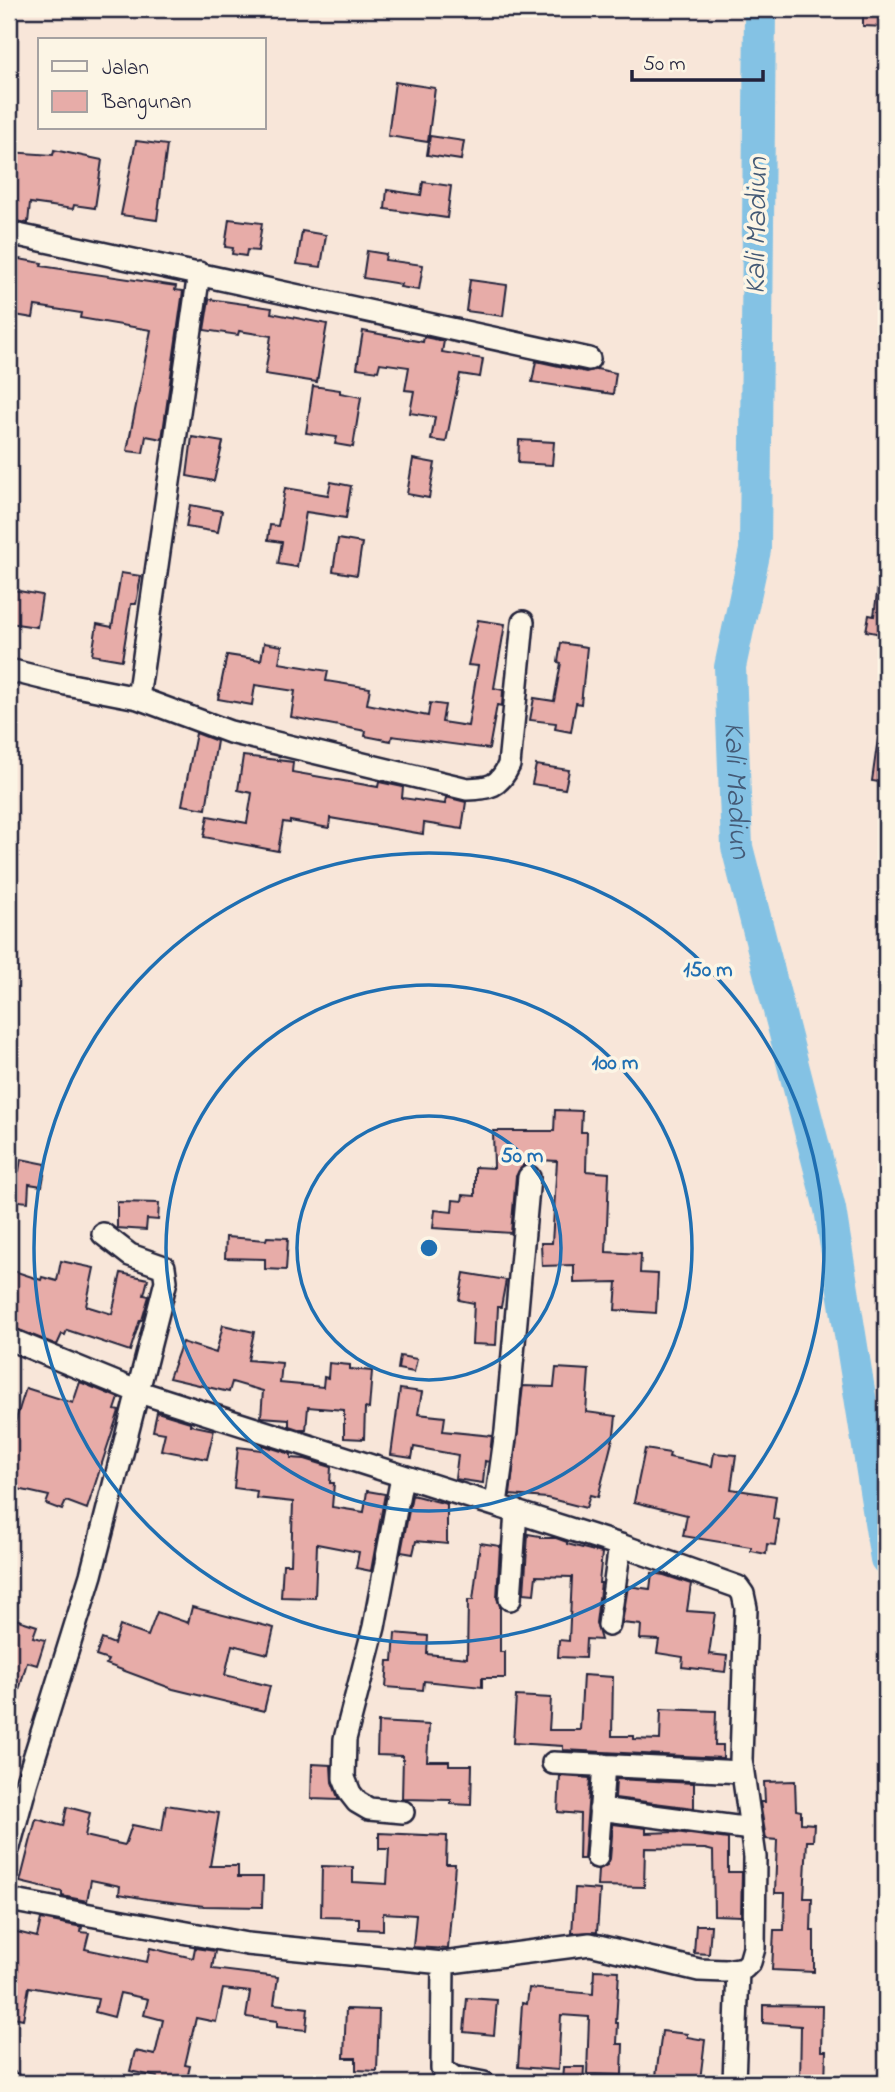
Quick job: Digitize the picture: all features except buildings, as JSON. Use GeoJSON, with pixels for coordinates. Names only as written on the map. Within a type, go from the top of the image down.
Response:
{"type":"FeatureCollection","features":[{"type":"Feature","properties":{"kind":"street"},"geometry":{"type":"LineString","coordinates":[[9,233],[589,359]]}},
{"type":"Feature","properties":{"kind":"street"},"geometry":{"type":"LineString","coordinates":[[138,698],[199,273]]}},
{"type":"Feature","properties":{"kind":"street"},"geometry":{"type":"LineString","coordinates":[[9,670],[138,698],[230,732],[467,789],[482,788],[496,785],[509,765],[523,622]]}},
{"type":"Feature","properties":{"kind":"street"},"geometry":{"type":"LineString","coordinates":[[496,1504],[506,1431],[529,1177]]}},
{"type":"Feature","properties":{"kind":"street"},"geometry":{"type":"LineString","coordinates":[[9,1847],[91,1575],[166,1280],[164,1268],[130,1255],[103,1234]]}},
{"type":"Feature","properties":{"kind":"street"},"geometry":{"type":"LineString","coordinates":[[9,1339],[136,1391],[402,1477],[496,1504],[738,1587],[743,1594],[746,1608],[741,1759],[755,1857],[754,1948],[750,1962],[738,1970],[699,1970],[590,1944],[443,1964],[247,1944],[9,1900]]}},
{"type":"Feature","properties":{"kind":"street"},"geometry":{"type":"LineString","coordinates":[[402,1477],[374,1627],[345,1739],[344,1778],[357,1802],[369,1809],[403,1812]]}},
{"type":"Feature","properties":{"kind":"street"},"geometry":{"type":"LineString","coordinates":[[510,1599],[516,1511]]}},
{"type":"Feature","properties":{"kind":"street"},"geometry":{"type":"LineString","coordinates":[[609,1625],[620,1545]]}},
{"type":"Feature","properties":{"kind":"street"},"geometry":{"type":"LineString","coordinates":[[553,1763],[743,1772]]}},
{"type":"Feature","properties":{"kind":"street"},"geometry":{"type":"LineString","coordinates":[[597,1857],[604,1765]]}},
{"type":"Feature","properties":{"kind":"street"},"geometry":{"type":"LineString","coordinates":[[600,1809],[751,1829]]}},
{"type":"Feature","properties":{"kind":"street"},"geometry":{"type":"LineString","coordinates":[[443,1964],[442,2069],[453,2077],[484,2083]]}},
{"type":"Feature","properties":{"kind":"street"},"geometry":{"type":"LineString","coordinates":[[734,2083],[738,1970]]}},
{"type":"Feature","properties":{"kind":"waterway","name":"Kali Madiun"},"geometry":{"type":"LineString","coordinates":[[760,9],[755,550],[730,667],[737,847],[830,1209],[886,1559]]}}]}
